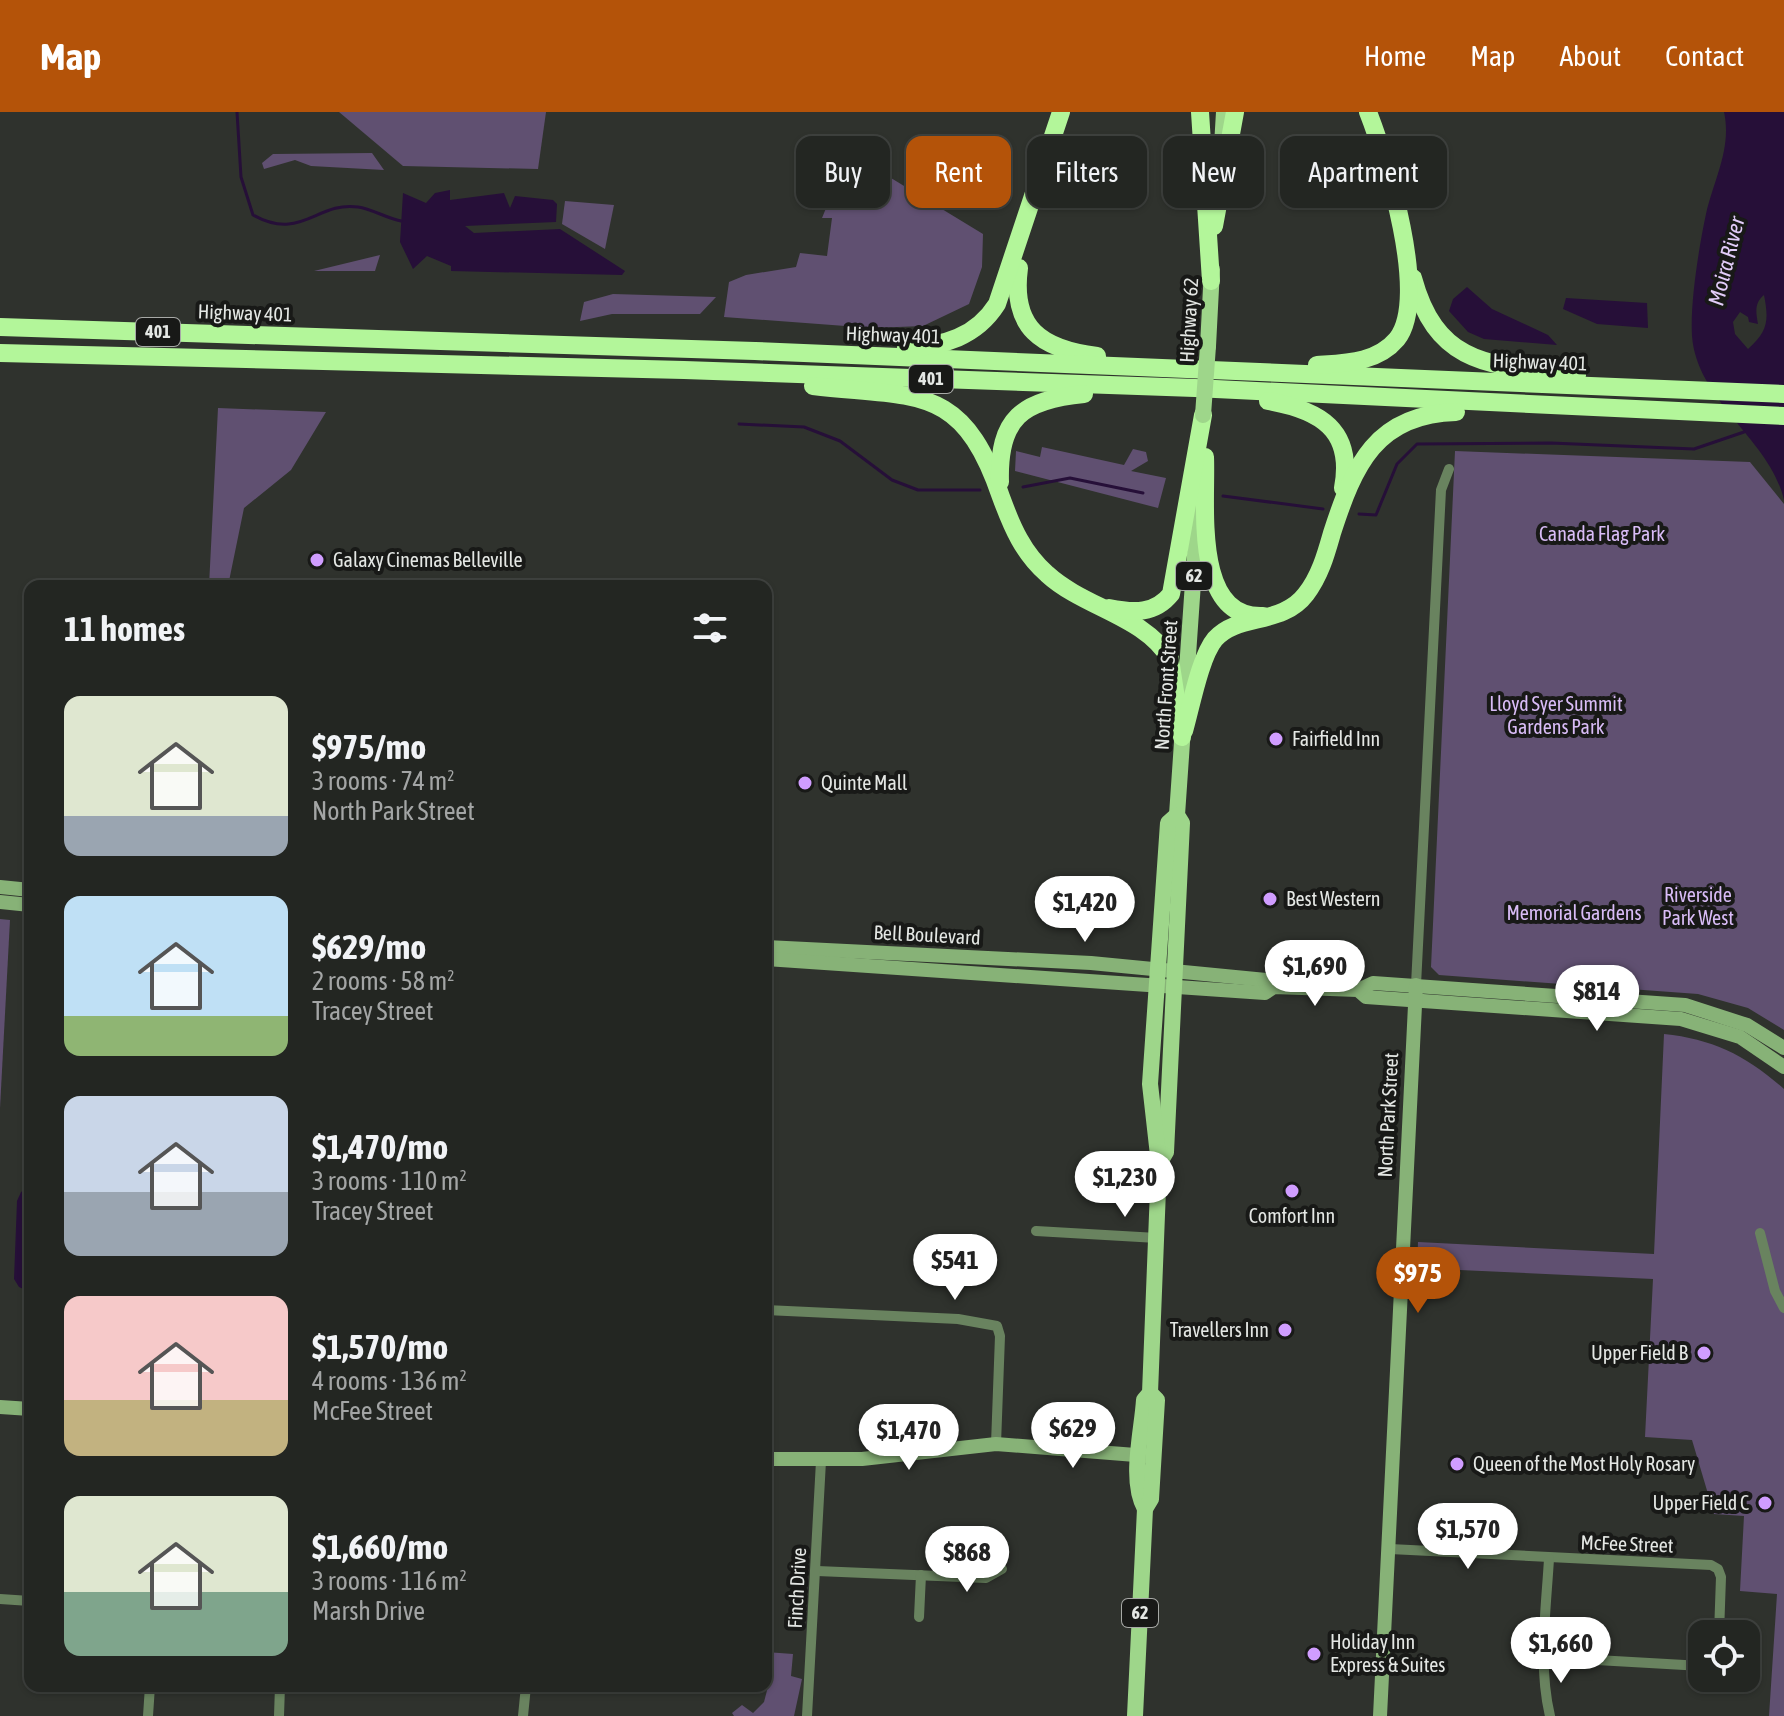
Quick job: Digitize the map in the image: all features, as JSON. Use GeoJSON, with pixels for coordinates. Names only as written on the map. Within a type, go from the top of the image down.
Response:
{"type":"FeatureCollection","features":[{"type":"Feature","properties":{"kind":"highway"},"geometry":{"type":"LineString","coordinates":[[755,351],[937,345],[963,336],[983,322],[1001,297],[1061,112]]}},
{"type":"Feature","properties":{"kind":"highway"},"geometry":{"type":"LineString","coordinates":[[1200,112],[1211,281]]}},
{"type":"Feature","properties":{"kind":"highway"},"geometry":{"type":"LineString","coordinates":[[1214,226],[1235,112]]}},
{"type":"Feature","properties":{"kind":"highway"},"geometry":{"type":"LineString","coordinates":[[1368,112],[1392,184],[1405,248],[1430,323],[1461,353],[1496,365],[1684,390]]}},
{"type":"Feature","properties":{"kind":"highway"},"geometry":{"type":"LineString","coordinates":[[1028,218],[1017,296],[1023,319],[1040,338],[1079,354],[1230,372],[1353,362],[1384,350],[1395,341],[1406,320],[1405,248]]}},
{"type":"Feature","properties":{"kind":"highway","name":"Highway 401"},"geometry":{"type":"LineString","coordinates":[[0,327],[755,351],[1784,394]]}},
{"type":"Feature","properties":{"kind":"highway","name":"401"},"geometry":{"type":"LineString","coordinates":[[0,353],[684,370],[1186,388],[1784,416]]}},
{"type":"Feature","properties":{"kind":"highway"},"geometry":{"type":"LineString","coordinates":[[684,370],[903,396],[936,404],[970,428],[1014,532],[1031,558],[1063,587],[1145,631],[1164,648],[1170,659],[1182,737]]}},
{"type":"Feature","properties":{"kind":"highway"},"geometry":{"type":"LineString","coordinates":[[1001,497],[1002,443],[1013,419],[1029,406],[1081,394],[1186,388],[1299,408],[1330,426],[1345,456],[1345,479],[1337,519]]}},
{"type":"Feature","properties":{"kind":"highway"},"geometry":{"type":"LineString","coordinates":[[1182,737],[1213,642],[1226,630],[1281,614],[1298,603],[1311,587],[1366,453],[1381,436],[1405,422],[1451,412],[1599,409]]}},
{"type":"Feature","properties":{"kind":"highway"},"geometry":{"type":"LineString","coordinates":[[1087,602],[1137,612],[1158,607],[1171,594],[1178,574],[1203,415]]}},
{"type":"Feature","properties":{"kind":"highway"},"geometry":{"type":"LineString","coordinates":[[1203,415],[1209,565],[1214,585],[1225,602],[1240,613],[1256,616],[1281,614]]}},
{"type":"Feature","properties":{"kind":"main road","name":"Highway 62"},"geometry":{"type":"LineString","coordinates":[[1209,112],[1214,226]]}},
{"type":"Feature","properties":{"kind":"main road","name":"Highway 62"},"geometry":{"type":"LineString","coordinates":[[1203,415],[1224,112]]}},
{"type":"Feature","properties":{"kind":"main road","name":"North Front Street"},"geometry":{"type":"LineString","coordinates":[[1159,1164],[1166,1152],[1168,976],[1182,823],[1177,815],[1203,415]]}},
{"type":"Feature","properties":{"kind":"main road"},"geometry":{"type":"LineString","coordinates":[[0,887],[24,889]]}},
{"type":"Feature","properties":{"kind":"main road"},"geometry":{"type":"LineString","coordinates":[[0,902],[24,904]]}},
{"type":"Feature","properties":{"kind":"main road","name":"Bell Boulevard"},"geometry":{"type":"LineString","coordinates":[[772,947],[1168,976],[1266,980],[1274,987],[1358,990],[1373,983],[1415,992],[1681,1019],[1740,1037],[1760,1047],[1784,1067]]}},
{"type":"Feature","properties":{"kind":"main road","name":"Bell Boulevard"},"geometry":{"type":"LineString","coordinates":[[772,959],[1155,987]]}},
{"type":"Feature","properties":{"kind":"main road","name":"North Front Street"},"geometry":{"type":"LineString","coordinates":[[1135,1716],[1145,1509],[1151,1499],[1147,1456],[1157,1400],[1150,1393],[1159,1164],[1150,1097],[1155,987],[1168,976]]}},
{"type":"Feature","properties":{"kind":"main road","name":"Bell Boulevard"},"geometry":{"type":"LineString","coordinates":[[1415,992],[1685,1005],[1747,1025],[1784,1048]]}},
{"type":"Feature","properties":{"kind":"main road","name":"North Park Street"},"geometry":{"type":"LineString","coordinates":[[1380,1716],[1415,992]]}},
{"type":"Feature","properties":{"kind":"main road"},"geometry":{"type":"LineString","coordinates":[[0,1407],[24,1409]]}},
{"type":"Feature","properties":{"kind":"main road"},"geometry":{"type":"LineString","coordinates":[[772,1459],[821,1461],[996,1444],[1147,1456]]}},
{"type":"Feature","properties":{"kind":"street","name":"North Park Street"},"geometry":{"type":"LineString","coordinates":[[1415,992],[1441,490],[1449,469]]}},
{"type":"Feature","properties":{"kind":"street"},"geometry":{"type":"LineString","coordinates":[[1036,1231],[1157,1238]]}},
{"type":"Feature","properties":{"kind":"street"},"geometry":{"type":"LineString","coordinates":[[1760,1233],[1767,1266],[1784,1308]]}},
{"type":"Feature","properties":{"kind":"street"},"geometry":{"type":"LineString","coordinates":[[772,1310],[958,1319],[997,1326],[1000,1336],[996,1444]]}},
{"type":"Feature","properties":{"kind":"street","name":"Finch Drive"},"geometry":{"type":"LineString","coordinates":[[807,1716],[821,1461]]}},
{"type":"Feature","properties":{"kind":"street","name":"McFee Street"},"geometry":{"type":"LineString","coordinates":[[1390,1549],[1711,1565],[1718,1569],[1719,1620]]}},
{"type":"Feature","properties":{"kind":"street"},"geometry":{"type":"LineString","coordinates":[[1549,1559],[1544,1657],[1545,1693],[1550,1716]]}},
{"type":"Feature","properties":{"kind":"street"},"geometry":{"type":"LineString","coordinates":[[817,1571],[986,1578],[1002,1569]]}},
{"type":"Feature","properties":{"kind":"street"},"geometry":{"type":"LineString","coordinates":[[919,1617],[921,1575]]}},
{"type":"Feature","properties":{"kind":"street"},"geometry":{"type":"LineString","coordinates":[[0,1599],[24,1601]]}},
{"type":"Feature","properties":{"kind":"street"},"geometry":{"type":"LineString","coordinates":[[1544,1657],[1688,1665]]}},
{"type":"Feature","properties":{"kind":"street"},"geometry":{"type":"LineString","coordinates":[[148,1716],[150,1692]]}},
{"type":"Feature","properties":{"kind":"street"},"geometry":{"type":"LineString","coordinates":[[279,1716],[280,1692]]}},
{"type":"Feature","properties":{"kind":"street"},"geometry":{"type":"LineString","coordinates":[[523,1716],[525,1692]]}},
{"type":"Feature","properties":{"kind":"green space"},"geometry":{"type":"Polygon","coordinates":[[[339,112],[546,112],[538,169],[403,166],[339,112]]]}},
{"type":"Feature","properties":{"kind":"green space"},"geometry":{"type":"Polygon","coordinates":[[[372,153],[384,170],[311,166],[295,160],[264,169],[262,163],[273,154],[372,153]]]}},
{"type":"Feature","properties":{"kind":"green space"},"geometry":{"type":"Polygon","coordinates":[[[890,178],[906,187],[906,208],[940,208],[983,234],[982,267],[969,304],[923,326],[872,328],[724,317],[729,282],[746,275],[796,267],[800,253],[827,256],[832,218],[822,218],[826,208],[890,208],[890,178]]]}},
{"type":"Feature","properties":{"kind":"green space"},"geometry":{"type":"Polygon","coordinates":[[[565,201],[614,205],[605,249],[562,224],[565,201]]]}},
{"type":"Feature","properties":{"kind":"green space"},"geometry":{"type":"Polygon","coordinates":[[[380,255],[375,271],[314,271],[380,255]]]}},
{"type":"Feature","properties":{"kind":"green space"},"geometry":{"type":"Polygon","coordinates":[[[613,294],[716,297],[700,314],[612,314],[580,321],[584,302],[613,294]]]}},
{"type":"Feature","properties":{"kind":"green space"},"geometry":{"type":"Polygon","coordinates":[[[218,408],[326,412],[291,470],[244,508],[229,580],[209,580],[218,408]]]}},
{"type":"Feature","properties":{"kind":"green space"},"geometry":{"type":"Polygon","coordinates":[[[1042,447],[1124,465],[1133,449],[1146,452],[1148,461],[1131,471],[1166,478],[1158,508],[1015,471],[1016,451],[1040,457],[1042,447]]]}},
{"type":"Feature","properties":{"kind":"green space"},"geometry":{"type":"Polygon","coordinates":[[[1455,451],[1750,462],[1784,504],[1784,1030],[1748,1008],[1698,994],[1439,975],[1431,967],[1455,451]]]}},
{"type":"Feature","properties":{"kind":"green space"},"geometry":{"type":"Polygon","coordinates":[[[0,919],[10,920],[0,1108],[0,919]]]}},
{"type":"Feature","properties":{"kind":"green space"},"geometry":{"type":"Polygon","coordinates":[[[1664,1034],[1698,1040],[1728,1051],[1757,1067],[1784,1089],[1784,1716],[1769,1716],[1777,1594],[1740,1591],[1744,1516],[1714,1514],[1692,1440],[1645,1437],[1653,1279],[1417,1268],[1418,1242],[1654,1254],[1664,1034]]]}},
{"type":"Feature","properties":{"kind":"green space"},"geometry":{"type":"Polygon","coordinates":[[[772,1652],[793,1654],[791,1676],[802,1679],[794,1716],[734,1716],[732,1713],[742,1705],[753,1713],[764,1702],[767,1692],[772,1692],[772,1652]]]}},
{"type":"Feature","properties":{"kind":"water","name":"Moira River"},"geometry":{"type":"Polygon","coordinates":[[[1724,112],[1784,112],[1784,500],[1764,458],[1707,381],[1697,359],[1692,336],[1698,258],[1706,214],[1724,151],[1724,112]],[[1764,295],[1757,305],[1758,324],[1749,322],[1748,317],[1740,312],[1733,322],[1735,334],[1748,349],[1763,331],[1764,295]]]}},
{"type":"Feature","properties":{"kind":"water"},"geometry":{"type":"Polygon","coordinates":[[[450,190],[450,200],[504,193],[510,208],[515,196],[553,200],[557,204],[556,222],[465,226],[474,233],[560,229],[625,271],[622,275],[451,271],[451,266],[427,256],[413,269],[400,242],[403,193],[426,203],[435,193],[450,190]]]}},
{"type":"Feature","properties":{"kind":"water"},"geometry":{"type":"Polygon","coordinates":[[[1467,287],[1492,309],[1548,335],[1557,345],[1484,339],[1468,332],[1449,311],[1453,299],[1467,287]]]}},
{"type":"Feature","properties":{"kind":"water"},"geometry":{"type":"Polygon","coordinates":[[[1566,298],[1647,303],[1648,328],[1597,324],[1563,309],[1566,298]]]}},
{"type":"Feature","properties":{"kind":"water"},"geometry":{"type":"Polygon","coordinates":[[[24,1190],[24,1289],[14,1279],[17,1201],[24,1190]]]}},
{"type":"Feature","properties":{"kind":"waterway"},"geometry":{"type":"LineString","coordinates":[[237,112],[241,177],[253,215],[284,224],[297,223],[344,207],[358,207],[401,221]]}},
{"type":"Feature","properties":{"kind":"waterway"},"geometry":{"type":"LineString","coordinates":[[739,424],[804,427],[840,441],[892,480],[918,490],[980,490]]}},
{"type":"Feature","properties":{"kind":"waterway"},"geometry":{"type":"LineString","coordinates":[[1359,514],[1376,515],[1397,464],[1417,444],[1551,443],[1694,449],[1744,432]]}},
{"type":"Feature","properties":{"kind":"waterway"},"geometry":{"type":"LineString","coordinates":[[1023,487],[1070,478],[1143,493]]}},
{"type":"Feature","properties":{"kind":"waterway"},"geometry":{"type":"LineString","coordinates":[[1223,496],[1323,509]]}},
{"type":"Feature","properties":{"kind":"place","name":"Galaxy Cinemas Belleville"},"geometry":{"type":"Point","coordinates":[317,560]}},
{"type":"Feature","properties":{"kind":"place","name":"Fairfield Inn"},"geometry":{"type":"Point","coordinates":[1276,739]}},
{"type":"Feature","properties":{"kind":"place","name":"Quinte Mall"},"geometry":{"type":"Point","coordinates":[805,783]}},
{"type":"Feature","properties":{"kind":"place","name":"Best Western"},"geometry":{"type":"Point","coordinates":[1270,899]}},
{"type":"Feature","properties":{"kind":"place","name":"Comfort Inn"},"geometry":{"type":"Point","coordinates":[1292,1191]}},
{"type":"Feature","properties":{"kind":"place","name":"Travellers Inn"},"geometry":{"type":"Point","coordinates":[1285,1330]}},
{"type":"Feature","properties":{"kind":"place","name":"Upper Field B"},"geometry":{"type":"Point","coordinates":[1704,1353]}},
{"type":"Feature","properties":{"kind":"place","name":"Queen of the Most Holy Rosary"},"geometry":{"type":"Point","coordinates":[1457,1464]}},
{"type":"Feature","properties":{"kind":"place","name":"Upper Field C"},"geometry":{"type":"Point","coordinates":[1765,1503]}},
{"type":"Feature","properties":{"kind":"place","name":"Holiday Inn Express & Suites"},"geometry":{"type":"Point","coordinates":[1314,1654]}},
{"type":"Feature","properties":{"kind":"park label","name":"Canada Flag Park"},"geometry":{"type":"Point","coordinates":[1602,534]}},
{"type":"Feature","properties":{"kind":"park label","name":"Lloyd Syer Summit Gardens Park"},"geometry":{"type":"Point","coordinates":[1556,716]}},
{"type":"Feature","properties":{"kind":"park label","name":"Riverside Park West"},"geometry":{"type":"Point","coordinates":[1698,906]}},
{"type":"Feature","properties":{"kind":"park label","name":"Memorial Gardens"},"geometry":{"type":"Point","coordinates":[1574,913]}}]}
